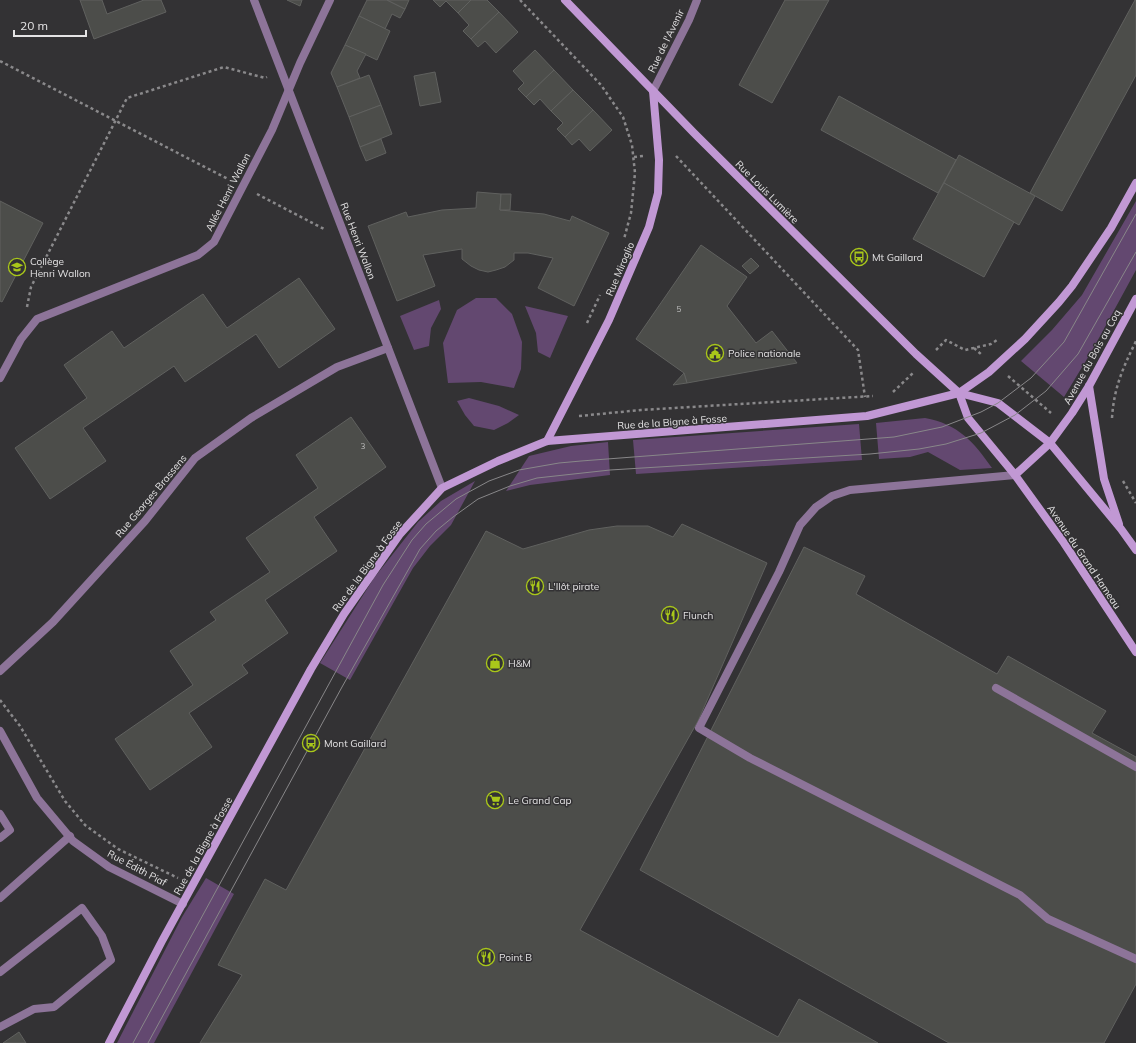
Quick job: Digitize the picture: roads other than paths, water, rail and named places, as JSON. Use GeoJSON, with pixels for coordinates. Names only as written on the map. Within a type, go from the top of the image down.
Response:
{"type":"FeatureCollection","features":[{"type":"Feature","properties":{"kind":"main road","name":"Rue Louis Lumière"},"geometry":{"type":"LineString","coordinates":[[566,0],[699,139],[924,362],[959,393]]}},
{"type":"Feature","properties":{"kind":"main road","name":"Rue Miroglio"},"geometry":{"type":"LineString","coordinates":[[547,441],[609,320],[650,227],[658,193],[658,154],[653,91]]}},
{"type":"Feature","properties":{"kind":"main road"},"geometry":{"type":"LineString","coordinates":[[959,393],[989,372],[1025,339],[1060,302],[1111,228],[1136,183]]}},
{"type":"Feature","properties":{"kind":"main road","name":"Avenue du Bois au Coq"},"geometry":{"type":"LineString","coordinates":[[1050,443],[1072,413],[1089,386],[1136,299]]}},
{"type":"Feature","properties":{"kind":"main road"},"geometry":{"type":"LineString","coordinates":[[1089,386],[1104,479],[1121,529]]}},
{"type":"Feature","properties":{"kind":"main road"},"geometry":{"type":"LineString","coordinates":[[959,393],[998,403],[1050,443],[1121,529],[1136,550]]}},
{"type":"Feature","properties":{"kind":"main road","name":"Rue de la Bigne à Fosse"},"geometry":{"type":"LineString","coordinates":[[109,1043],[162,941],[304,682],[344,614],[400,534],[442,488],[498,461],[547,441],[867,416],[959,393]]}},
{"type":"Feature","properties":{"kind":"main road","name":"Avenue du Grand Hameau"},"geometry":{"type":"LineString","coordinates":[[959,393],[968,418],[1015,475],[1064,543],[1136,652]]}},
{"type":"Feature","properties":{"kind":"main road"},"geometry":{"type":"LineString","coordinates":[[1015,475],[1050,443]]}},
{"type":"Feature","properties":{"kind":"street","name":"Rue Henri Wallon"},"geometry":{"type":"LineString","coordinates":[[254,0],[442,488]]}},
{"type":"Feature","properties":{"kind":"street","name":"Allée Henri Wallon"},"geometry":{"type":"LineString","coordinates":[[0,378],[21,338],[37,319],[198,255],[214,242],[272,130],[300,63],[330,0]]}},
{"type":"Feature","properties":{"kind":"street","name":"Rue de l'Avenir"},"geometry":{"type":"LineString","coordinates":[[653,91],[689,20],[697,0]]}},
{"type":"Feature","properties":{"kind":"street","name":"Rue Georges Brassens"},"geometry":{"type":"LineString","coordinates":[[0,671],[54,622],[145,521],[196,458],[251,418],[337,367],[388,348]]}},
{"type":"Feature","properties":{"kind":"street"},"geometry":{"type":"LineString","coordinates":[[1015,475],[850,490],[832,496],[816,507],[800,525],[779,572],[699,728],[750,758],[1020,895],[1048,919],[1136,959]]}},
{"type":"Feature","properties":{"kind":"street"},"geometry":{"type":"LineString","coordinates":[[996,688],[1136,767]]}},
{"type":"Feature","properties":{"kind":"street","name":"Rue Édith Piaf"},"geometry":{"type":"LineString","coordinates":[[0,731],[37,798],[73,841],[109,867],[183,904]]}},
{"type":"Feature","properties":{"kind":"street"},"geometry":{"type":"LineString","coordinates":[[0,814],[10,830],[0,838]]}},
{"type":"Feature","properties":{"kind":"street"},"geometry":{"type":"LineString","coordinates":[[0,898],[70,836]]}},
{"type":"Feature","properties":{"kind":"street"},"geometry":{"type":"LineString","coordinates":[[0,972],[82,908],[102,936],[111,960],[54,1007],[34,1009],[0,1027]]}},
{"type":"Feature","properties":{"kind":"tram line"},"geometry":{"type":"LineString","coordinates":[[133,1043],[383,585],[412,540],[426,524],[456,499],[489,481],[519,470],[559,463],[894,437],[942,427],[981,412],[998,403],[1031,378],[1064,342],[1136,214]]}},
{"type":"Feature","properties":{"kind":"tram line"},"geometry":{"type":"LineString","coordinates":[[148,1043],[342,687],[420,549],[436,531],[453,517],[478,499],[510,486],[537,478],[610,470],[870,454],[919,449],[946,444],[981,433],[1015,415],[1046,391],[1078,354],[1136,252]]}},
{"type":"Feature","properties":{"kind":"place","name":"Mt Gaillard"},"geometry":{"type":"Point","coordinates":[859,257]}},
{"type":"Feature","properties":{"kind":"place","name":"Collège Henri Wallon"},"geometry":{"type":"Point","coordinates":[17,267]}},
{"type":"Feature","properties":{"kind":"place","name":"Police nationale"},"geometry":{"type":"Point","coordinates":[715,353]}},
{"type":"Feature","properties":{"kind":"place","name":"L'Ilôt pirate"},"geometry":{"type":"Point","coordinates":[535,586]}},
{"type":"Feature","properties":{"kind":"place","name":"Flunch"},"geometry":{"type":"Point","coordinates":[670,615]}},
{"type":"Feature","properties":{"kind":"place","name":"H&M"},"geometry":{"type":"Point","coordinates":[495,663]}},
{"type":"Feature","properties":{"kind":"place","name":"Mont Gaillard"},"geometry":{"type":"Point","coordinates":[311,743]}},
{"type":"Feature","properties":{"kind":"place","name":"Le Grand Cap"},"geometry":{"type":"Point","coordinates":[495,800]}},
{"type":"Feature","properties":{"kind":"place","name":"Point B"},"geometry":{"type":"Point","coordinates":[486,957]}}]}
